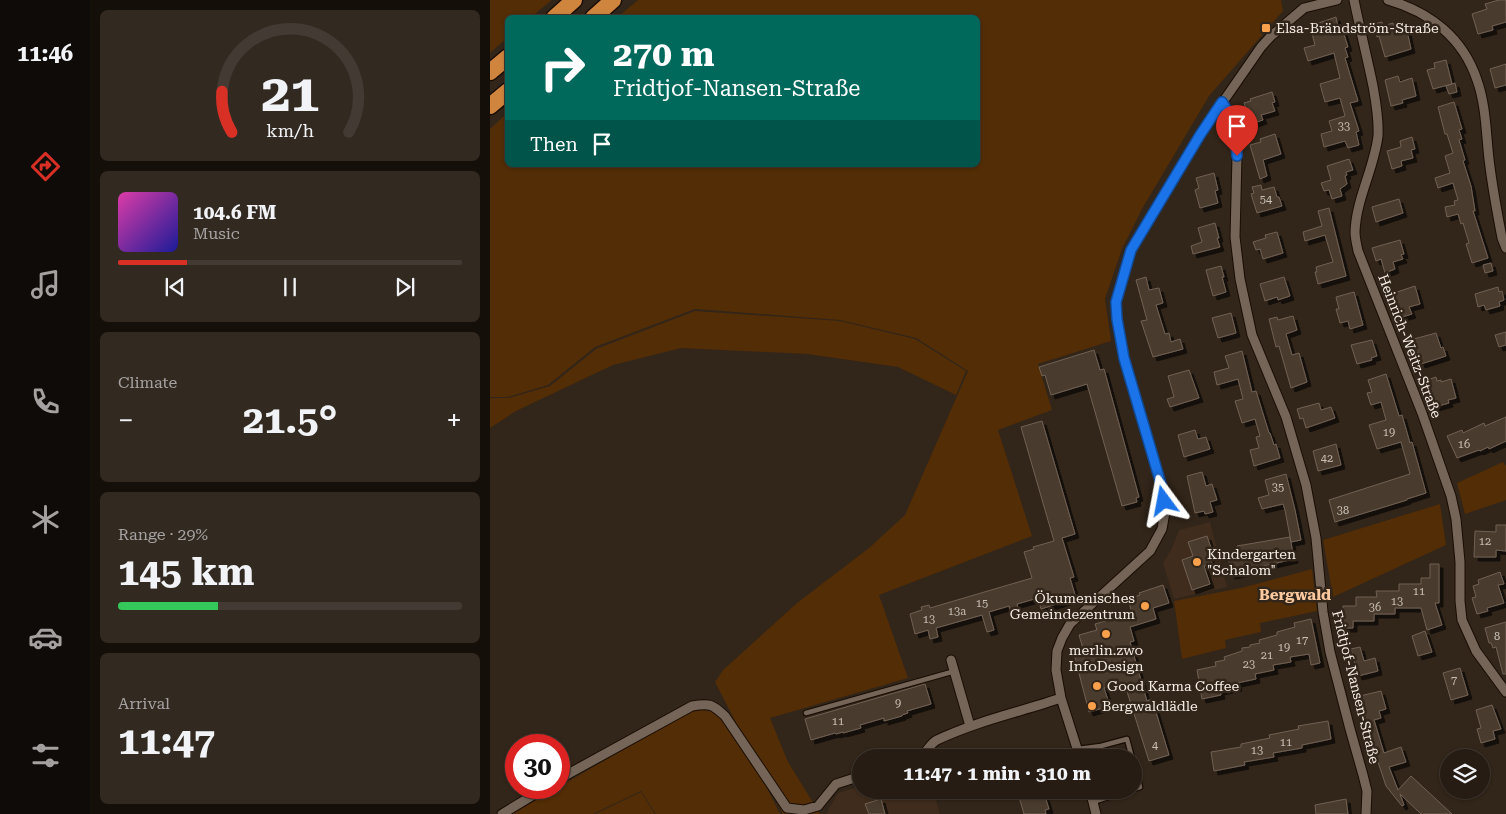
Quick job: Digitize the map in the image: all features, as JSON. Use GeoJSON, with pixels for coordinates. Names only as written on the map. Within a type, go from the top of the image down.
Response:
{"type":"FeatureCollection","features":[{"type":"Feature","properties":{"kind":"highway"},"geometry":{"type":"LineString","coordinates":[[557,15],[574,0]]}},
{"type":"Feature","properties":{"kind":"highway"},"geometry":{"type":"LineString","coordinates":[[596,15],[613,0]]}},
{"type":"Feature","properties":{"kind":"highway"},"geometry":{"type":"LineString","coordinates":[[490,72],[505,60]]}},
{"type":"Feature","properties":{"kind":"highway"},"geometry":{"type":"LineString","coordinates":[[490,106],[505,94]]}},
{"type":"Feature","properties":{"kind":"street"},"geometry":{"type":"LineString","coordinates":[[1078,749],[1061,698],[1056,670],[1057,651],[1070,624],[1150,551],[1162,529],[1165,512],[1161,484],[1124,358],[1117,319],[1116,302],[1131,250],[1200,135],[1261,47],[1286,22],[1304,8],[1337,0]]}},
{"type":"Feature","properties":{"kind":"street","name":"Heinrich-Weitz-Straße"},"geometry":{"type":"LineString","coordinates":[[1354,0],[1378,109],[1375,154],[1358,207],[1355,234],[1358,251],[1422,412],[1451,496],[1456,519],[1460,562],[1462,620],[1476,651],[1506,692]]}},
{"type":"Feature","properties":{"kind":"street"},"geometry":{"type":"LineString","coordinates":[[1388,0],[1422,13],[1435,21],[1457,41],[1467,56],[1478,81],[1484,108],[1491,173],[1502,238],[1506,248]]}},
{"type":"Feature","properties":{"kind":"street","name":"Fridtjof-Nansen-Straße"},"geometry":{"type":"LineString","coordinates":[[1222,102],[1230,112],[1236,132],[1236,237],[1240,279],[1252,335],[1286,417],[1306,485],[1316,538],[1323,612],[1330,652],[1367,791],[1366,814]]}},
{"type":"Feature","properties":{"kind":"street"},"geometry":{"type":"LineString","coordinates":[[951,660],[970,726]]}},
{"type":"Feature","properties":{"kind":"street"},"geometry":{"type":"LineString","coordinates":[[929,749],[935,741],[970,726],[1061,698]]}},
{"type":"Feature","properties":{"kind":"street"},"geometry":{"type":"LineString","coordinates":[[570,773],[692,706],[706,704],[714,705],[725,716],[787,808],[820,810],[836,784],[852,779]]}},
{"type":"Feature","properties":{"kind":"street"},"geometry":{"type":"LineString","coordinates":[[502,814],[527,799]]}},
{"type":"Feature","properties":{"kind":"street"},"geometry":{"type":"LineString","coordinates":[[1092,799],[1096,814]]}},
{"type":"Feature","properties":{"kind":"lane"},"geometry":{"type":"LineString","coordinates":[[806,713],[954,671]]}},
{"type":"Feature","properties":{"kind":"lane"},"geometry":{"type":"LineString","coordinates":[[1092,749],[1126,739],[1129,749]]}},
{"type":"Feature","properties":{"kind":"lane"},"geometry":{"type":"LineString","coordinates":[[1093,802],[1102,799]]}},
{"type":"Feature","properties":{"kind":"shaded area"},"geometry":{"type":"Polygon","coordinates":[[[490,0],[552,0],[533,15],[505,15],[505,40],[490,53],[490,0]]]}},
{"type":"Feature","properties":{"kind":"shaded area"},"geometry":{"type":"Polygon","coordinates":[[[638,0],[1281,0],[1283,11],[1209,96],[1142,209],[1122,249],[1105,299],[1111,341],[1038,364],[1052,410],[998,430],[1032,536],[879,595],[908,678],[770,718],[788,762],[820,814],[783,814],[715,682],[723,670],[797,603],[869,548],[905,515],[968,371],[916,338],[840,320],[695,309],[595,347],[548,385],[508,397],[490,397],[490,129],[505,115],[505,167],[980,167],[980,15],[620,15],[638,0]]]}},
{"type":"Feature","properties":{"kind":"shaded area"},"geometry":{"type":"Polygon","coordinates":[[[695,311],[840,321],[915,339],[966,371],[956,395],[898,367],[807,354],[681,348],[613,365],[516,411],[490,428],[490,398],[509,398],[550,386],[596,349],[695,311]]]}},
{"type":"Feature","properties":{"kind":"shaded area"},"geometry":{"type":"Polygon","coordinates":[[[1503,462],[1506,466],[1506,500],[1465,514],[1457,483],[1503,462]]]}},
{"type":"Feature","properties":{"kind":"shaded area"},"geometry":{"type":"Polygon","coordinates":[[[1440,504],[1446,545],[1333,597],[1323,540],[1440,504]]]}},
{"type":"Feature","properties":{"kind":"shaded area"},"geometry":{"type":"Polygon","coordinates":[[[1210,522],[1227,587],[1174,599],[1163,563],[1172,548],[1179,530],[1210,522]]]}},
{"type":"Feature","properties":{"kind":"shaded area"},"geometry":{"type":"Polygon","coordinates":[[[1312,569],[1317,611],[1260,623],[1261,632],[1225,640],[1226,648],[1182,659],[1174,601],[1241,588],[1312,569]]]}},
{"type":"Feature","properties":{"kind":"shaded area"},"geometry":{"type":"Polygon","coordinates":[[[704,710],[712,712],[722,720],[751,758],[780,814],[656,814],[641,791],[593,814],[512,814],[538,799],[570,799],[570,781],[687,713],[704,710]]]}},
{"type":"Feature","properties":{"kind":"shaded area"},"geometry":{"type":"Polygon","coordinates":[[[852,789],[852,799],[936,799],[940,814],[826,814],[838,793],[852,789]]]}},
{"type":"Feature","properties":{"kind":"shaded area"},"geometry":{"type":"Polygon","coordinates":[[[641,792],[655,814],[595,814],[641,792]]]}},
{"type":"Feature","properties":{"kind":"building"},"geometry":{"type":"Polygon","coordinates":[[[1506,0],[1506,22],[1492,26],[1493,30],[1478,34],[1472,14],[1487,9],[1485,4],[1506,0]]]}},
{"type":"Feature","properties":{"kind":"building"},"geometry":{"type":"Polygon","coordinates":[[[1336,17],[1338,26],[1341,25],[1348,47],[1345,48],[1348,57],[1345,58],[1358,101],[1350,103],[1359,131],[1356,132],[1359,145],[1348,148],[1345,141],[1324,147],[1321,134],[1332,131],[1329,121],[1345,116],[1340,98],[1325,102],[1320,84],[1340,78],[1334,53],[1308,61],[1304,48],[1315,45],[1310,26],[1336,17]]]}},
{"type":"Feature","properties":{"kind":"building"},"geometry":{"type":"Polygon","coordinates":[[[1382,22],[1383,26],[1393,23],[1395,34],[1407,31],[1411,49],[1385,57],[1374,24],[1382,22]]]}},
{"type":"Feature","properties":{"kind":"building"},"geometry":{"type":"Polygon","coordinates":[[[1446,60],[1452,84],[1433,89],[1427,70],[1435,68],[1434,63],[1446,60]]]}},
{"type":"Feature","properties":{"kind":"building"},"geometry":{"type":"Polygon","coordinates":[[[1506,64],[1506,85],[1495,88],[1490,69],[1506,64]]]}},
{"type":"Feature","properties":{"kind":"building"},"geometry":{"type":"Polygon","coordinates":[[[1398,76],[1400,82],[1412,78],[1416,96],[1402,100],[1403,103],[1391,106],[1385,80],[1398,76]]]}},
{"type":"Feature","properties":{"kind":"building"},"geometry":{"type":"Polygon","coordinates":[[[1455,83],[1457,92],[1449,94],[1446,86],[1455,83]]]}},
{"type":"Feature","properties":{"kind":"building"},"geometry":{"type":"Polygon","coordinates":[[[1272,92],[1275,102],[1272,103],[1275,111],[1261,115],[1263,120],[1251,124],[1244,103],[1251,101],[1250,99],[1272,92]]]}},
{"type":"Feature","properties":{"kind":"building"},"geometry":{"type":"Polygon","coordinates":[[[1454,102],[1462,129],[1459,130],[1462,139],[1459,140],[1471,186],[1475,211],[1473,211],[1488,258],[1472,263],[1466,244],[1469,243],[1463,223],[1461,224],[1458,214],[1447,217],[1445,207],[1455,205],[1454,201],[1458,200],[1453,183],[1438,188],[1435,178],[1450,173],[1445,156],[1453,153],[1447,134],[1445,134],[1438,107],[1454,102]]]}},
{"type":"Feature","properties":{"kind":"building"},"geometry":{"type":"Polygon","coordinates":[[[1275,134],[1281,154],[1263,160],[1267,176],[1260,179],[1250,145],[1261,142],[1260,139],[1275,134]]]}},
{"type":"Feature","properties":{"kind":"building"},"geometry":{"type":"Polygon","coordinates":[[[1412,137],[1415,149],[1411,150],[1413,158],[1401,161],[1402,166],[1392,169],[1387,151],[1401,147],[1400,141],[1412,137]]]}},
{"type":"Feature","properties":{"kind":"building"},"geometry":{"type":"Polygon","coordinates":[[[1349,159],[1353,170],[1346,172],[1347,184],[1340,189],[1342,196],[1332,199],[1329,190],[1324,191],[1321,183],[1331,180],[1327,166],[1349,159]]]}},
{"type":"Feature","properties":{"kind":"building"},"geometry":{"type":"Polygon","coordinates":[[[1214,173],[1218,190],[1215,191],[1218,203],[1200,208],[1195,190],[1199,188],[1196,178],[1214,173]]]}},
{"type":"Feature","properties":{"kind":"building"},"geometry":{"type":"Polygon","coordinates":[[[1261,185],[1262,190],[1274,187],[1282,206],[1257,213],[1251,194],[1254,193],[1252,187],[1261,185]]]}},
{"type":"Feature","properties":{"kind":"building"},"geometry":{"type":"Polygon","coordinates":[[[1399,199],[1403,213],[1376,222],[1372,207],[1399,199]]]}},
{"type":"Feature","properties":{"kind":"building"},"geometry":{"type":"Polygon","coordinates":[[[1329,208],[1346,276],[1318,284],[1315,272],[1317,272],[1316,267],[1333,262],[1325,235],[1305,241],[1303,232],[1322,226],[1318,211],[1329,208]]]}},
{"type":"Feature","properties":{"kind":"building"},"geometry":{"type":"Polygon","coordinates":[[[1215,223],[1220,247],[1193,254],[1191,246],[1202,242],[1198,228],[1215,223]]]}},
{"type":"Feature","properties":{"kind":"building"},"geometry":{"type":"Polygon","coordinates":[[[1277,232],[1283,253],[1263,259],[1260,249],[1256,250],[1253,242],[1266,238],[1265,235],[1277,232]]]}},
{"type":"Feature","properties":{"kind":"building"},"geometry":{"type":"Polygon","coordinates":[[[1400,240],[1404,254],[1401,255],[1403,259],[1393,262],[1395,269],[1385,273],[1381,259],[1376,261],[1372,248],[1400,240]]]}},
{"type":"Feature","properties":{"kind":"building"},"geometry":{"type":"Polygon","coordinates":[[[1491,263],[1493,271],[1485,273],[1483,265],[1491,263]]]}},
{"type":"Feature","properties":{"kind":"building"},"geometry":{"type":"Polygon","coordinates":[[[1221,266],[1226,292],[1213,296],[1206,270],[1221,266]]]}},
{"type":"Feature","properties":{"kind":"building"},"geometry":{"type":"Polygon","coordinates":[[[1146,277],[1149,290],[1159,288],[1163,303],[1156,305],[1165,334],[1169,333],[1171,342],[1180,339],[1183,349],[1153,357],[1141,321],[1147,320],[1136,280],[1146,277]]]}},
{"type":"Feature","properties":{"kind":"building"},"geometry":{"type":"Polygon","coordinates":[[[1284,277],[1290,296],[1278,300],[1277,297],[1265,301],[1260,284],[1284,277]]]}},
{"type":"Feature","properties":{"kind":"building"},"geometry":{"type":"Polygon","coordinates":[[[1415,286],[1420,304],[1409,307],[1412,314],[1399,318],[1391,294],[1415,286]]]}},
{"type":"Feature","properties":{"kind":"building"},"geometry":{"type":"Polygon","coordinates":[[[1498,287],[1499,292],[1502,291],[1504,300],[1499,302],[1500,306],[1486,310],[1484,305],[1478,307],[1475,294],[1498,287]]]}},
{"type":"Feature","properties":{"kind":"building"},"geometry":{"type":"Polygon","coordinates":[[[1354,292],[1363,325],[1350,329],[1348,321],[1340,323],[1336,309],[1339,309],[1336,297],[1354,292]]]}},
{"type":"Feature","properties":{"kind":"building"},"geometry":{"type":"Polygon","coordinates":[[[1231,313],[1236,333],[1218,338],[1212,318],[1231,313]]]}},
{"type":"Feature","properties":{"kind":"building"},"geometry":{"type":"Polygon","coordinates":[[[1293,316],[1297,330],[1286,334],[1292,355],[1299,353],[1307,382],[1291,388],[1279,346],[1276,347],[1269,319],[1277,317],[1278,320],[1293,316]]]}},
{"type":"Feature","properties":{"kind":"building"},"geometry":{"type":"Polygon","coordinates":[[[1506,332],[1506,345],[1499,347],[1495,335],[1506,332]]]}},
{"type":"Feature","properties":{"kind":"building"},"geometry":{"type":"Polygon","coordinates":[[[1436,333],[1446,356],[1421,364],[1410,340],[1436,333]]]}},
{"type":"Feature","properties":{"kind":"building"},"geometry":{"type":"Polygon","coordinates":[[[1372,340],[1377,356],[1371,358],[1372,360],[1357,364],[1351,345],[1372,340]]]}},
{"type":"Feature","properties":{"kind":"building"},"geometry":{"type":"Polygon","coordinates":[[[1094,350],[1100,370],[1104,369],[1139,497],[1136,498],[1137,502],[1122,506],[1087,384],[1051,395],[1045,375],[1042,376],[1039,367],[1094,350]]]}},
{"type":"Feature","properties":{"kind":"building"},"geometry":{"type":"Polygon","coordinates":[[[1242,351],[1252,392],[1256,391],[1269,433],[1274,445],[1276,444],[1280,458],[1254,466],[1250,450],[1259,448],[1256,437],[1260,436],[1255,419],[1242,423],[1235,401],[1243,399],[1238,379],[1217,385],[1214,372],[1229,368],[1225,356],[1242,351]]]}},
{"type":"Feature","properties":{"kind":"building"},"geometry":{"type":"Polygon","coordinates":[[[1189,370],[1199,398],[1170,407],[1167,399],[1174,397],[1168,376],[1189,370]]]}},
{"type":"Feature","properties":{"kind":"building"},"geometry":{"type":"Polygon","coordinates":[[[1386,374],[1399,416],[1402,415],[1410,443],[1412,442],[1426,493],[1335,522],[1329,500],[1410,474],[1401,442],[1377,449],[1369,425],[1386,420],[1381,402],[1371,405],[1367,393],[1372,392],[1368,380],[1386,374]]]}},
{"type":"Feature","properties":{"kind":"building"},"geometry":{"type":"Polygon","coordinates":[[[1436,377],[1437,381],[1441,380],[1441,382],[1451,379],[1456,398],[1448,400],[1449,403],[1435,407],[1427,380],[1436,377]]]}},
{"type":"Feature","properties":{"kind":"building"},"geometry":{"type":"Polygon","coordinates":[[[1319,403],[1321,410],[1331,407],[1335,418],[1306,428],[1303,418],[1300,419],[1297,409],[1319,403]]]}},
{"type":"Feature","properties":{"kind":"building"},"geometry":{"type":"Polygon","coordinates":[[[1506,417],[1506,441],[1489,449],[1488,447],[1457,458],[1447,436],[1462,430],[1463,433],[1484,423],[1485,426],[1506,417]]]}},
{"type":"Feature","properties":{"kind":"building"},"geometry":{"type":"Polygon","coordinates":[[[1042,421],[1075,534],[1062,538],[1074,577],[1070,578],[1076,598],[1041,609],[1038,598],[1017,604],[1019,612],[1011,614],[1009,606],[989,612],[994,630],[987,632],[982,615],[936,628],[938,637],[930,639],[928,630],[915,634],[910,614],[922,610],[921,607],[929,605],[930,608],[1032,578],[1024,552],[1034,549],[1033,547],[1054,541],[1021,427],[1042,421]]]}},
{"type":"Feature","properties":{"kind":"building"},"geometry":{"type":"Polygon","coordinates":[[[1195,430],[1198,439],[1206,437],[1210,449],[1184,457],[1178,435],[1195,430]]]}},
{"type":"Feature","properties":{"kind":"building"},"geometry":{"type":"Polygon","coordinates":[[[1336,444],[1341,465],[1318,471],[1313,451],[1336,444]]]}},
{"type":"Feature","properties":{"kind":"building"},"geometry":{"type":"Polygon","coordinates":[[[1202,472],[1206,486],[1212,484],[1217,500],[1210,502],[1213,512],[1205,514],[1204,511],[1195,513],[1187,476],[1202,472]]]}},
{"type":"Feature","properties":{"kind":"building"},"geometry":{"type":"Polygon","coordinates":[[[1286,474],[1301,540],[1291,542],[1283,504],[1262,509],[1258,498],[1269,495],[1265,480],[1286,474]]]}},
{"type":"Feature","properties":{"kind":"building"},"geometry":{"type":"Polygon","coordinates":[[[1496,525],[1506,525],[1506,551],[1496,550],[1496,557],[1474,557],[1475,531],[1496,532],[1496,525]]]}},
{"type":"Feature","properties":{"kind":"building","name":"Kindergarten \"Schalom\""},"geometry":{"type":"Polygon","coordinates":[[[1207,536],[1212,551],[1209,552],[1212,564],[1204,566],[1210,584],[1192,590],[1182,560],[1193,556],[1188,542],[1207,536]]]}},
{"type":"Feature","properties":{"kind":"building"},"geometry":{"type":"Polygon","coordinates":[[[1290,537],[1294,559],[1255,568],[1255,571],[1231,575],[1228,554],[1238,552],[1237,546],[1290,537]]]}},
{"type":"Feature","properties":{"kind":"building"},"geometry":{"type":"Polygon","coordinates":[[[1430,564],[1439,564],[1439,603],[1435,603],[1442,625],[1427,630],[1421,608],[1395,608],[1395,614],[1374,614],[1374,621],[1353,621],[1353,628],[1343,628],[1343,606],[1356,606],[1356,597],[1377,597],[1376,591],[1399,591],[1399,584],[1421,584],[1421,578],[1430,578],[1430,564]]]}},
{"type":"Feature","properties":{"kind":"building"},"geometry":{"type":"Polygon","coordinates":[[[1500,572],[1504,584],[1498,585],[1504,603],[1487,608],[1488,611],[1477,614],[1472,598],[1476,597],[1473,586],[1479,584],[1478,580],[1500,572]]]}},
{"type":"Feature","properties":{"kind":"building"},"geometry":{"type":"Polygon","coordinates":[[[1163,585],[1169,603],[1153,608],[1156,619],[1130,627],[1134,641],[1130,642],[1147,701],[1152,699],[1169,755],[1149,761],[1124,682],[1104,688],[1110,706],[1089,712],[1074,654],[1084,652],[1079,635],[1097,630],[1095,624],[1132,613],[1128,599],[1163,585]]]}},
{"type":"Feature","properties":{"kind":"building"},"geometry":{"type":"Polygon","coordinates":[[[1311,619],[1320,663],[1311,665],[1309,654],[1290,657],[1291,662],[1273,665],[1274,670],[1255,674],[1256,679],[1237,683],[1238,687],[1220,691],[1221,695],[1202,699],[1197,670],[1216,666],[1215,662],[1225,660],[1224,657],[1242,651],[1242,648],[1250,647],[1250,645],[1260,643],[1259,640],[1277,635],[1277,632],[1295,627],[1294,623],[1311,619]]]}},
{"type":"Feature","properties":{"kind":"building"},"geometry":{"type":"Polygon","coordinates":[[[1506,622],[1506,674],[1503,674],[1496,647],[1493,648],[1491,643],[1489,643],[1485,628],[1506,622]]]}},
{"type":"Feature","properties":{"kind":"building"},"geometry":{"type":"Polygon","coordinates":[[[1425,631],[1432,652],[1418,656],[1412,636],[1425,631]]]}},
{"type":"Feature","properties":{"kind":"building"},"geometry":{"type":"Polygon","coordinates":[[[1360,647],[1364,661],[1375,658],[1378,671],[1358,676],[1351,649],[1360,647]]]}},
{"type":"Feature","properties":{"kind":"building"},"geometry":{"type":"Polygon","coordinates":[[[1460,668],[1468,695],[1451,700],[1443,673],[1460,668]]]}},
{"type":"Feature","properties":{"kind":"building"},"geometry":{"type":"Polygon","coordinates":[[[925,684],[931,704],[907,711],[908,713],[902,716],[884,721],[884,718],[860,725],[861,728],[811,740],[805,719],[925,684]]]}},
{"type":"Feature","properties":{"kind":"building"},"geometry":{"type":"Polygon","coordinates":[[[1381,691],[1386,709],[1379,711],[1381,718],[1374,720],[1384,753],[1401,747],[1406,762],[1389,767],[1398,790],[1411,776],[1452,814],[1421,814],[1400,794],[1404,805],[1402,806],[1386,786],[1376,756],[1373,756],[1356,697],[1381,691]]]}},
{"type":"Feature","properties":{"kind":"building"},"geometry":{"type":"Polygon","coordinates":[[[1492,705],[1501,729],[1493,731],[1495,739],[1481,743],[1477,729],[1481,728],[1476,710],[1492,705]]]}},
{"type":"Feature","properties":{"kind":"building"},"geometry":{"type":"Polygon","coordinates":[[[1328,721],[1331,739],[1302,745],[1302,748],[1273,753],[1274,757],[1244,762],[1245,765],[1214,771],[1211,752],[1241,747],[1241,744],[1270,738],[1269,735],[1299,729],[1298,726],[1328,721]]]}},
{"type":"Feature","properties":{"kind":"building"},"geometry":{"type":"Polygon","coordinates":[[[881,799],[885,814],[869,814],[865,804],[881,799]]]}},
{"type":"Feature","properties":{"kind":"building"},"geometry":{"type":"Polygon","coordinates":[[[1020,799],[1046,799],[1049,809],[1045,810],[1046,814],[1024,814],[1020,799]]]}},
{"type":"Feature","properties":{"kind":"building"},"geometry":{"type":"Polygon","coordinates":[[[1346,799],[1348,814],[1316,814],[1315,805],[1346,799]]]}},
{"type":"Feature","properties":{"kind":"place","name":"Elsa-Brändström-Straße"},"geometry":{"type":"Point","coordinates":[1266,28]}},
{"type":"Feature","properties":{"kind":"place","name":"Kindergarten \"Schalom\""},"geometry":{"type":"Point","coordinates":[1197,562]}},
{"type":"Feature","properties":{"kind":"place","name":"Ökumenisches Gemeindezentrum"},"geometry":{"type":"Point","coordinates":[1145,606]}},
{"type":"Feature","properties":{"kind":"place","name":"merlin.zwo InfoDesign"},"geometry":{"type":"Point","coordinates":[1106,634]}},
{"type":"Feature","properties":{"kind":"place","name":"Good Karma Coffee"},"geometry":{"type":"Point","coordinates":[1097,686]}},
{"type":"Feature","properties":{"kind":"place","name":"Bergwaldlädle"},"geometry":{"type":"Point","coordinates":[1092,706]}},
{"type":"Feature","properties":{"kind":"district","name":"Bergwald"},"geometry":{"type":"Point","coordinates":[1295,595]}},
{"type":"Feature","properties":{"kind":"route"},"geometry":{"type":"LineString","coordinates":[[1164,501],[1161,484],[1124,358],[1116,302],[1131,250],[1222,102],[1230,112],[1236,132],[1237,156]]}}]}
